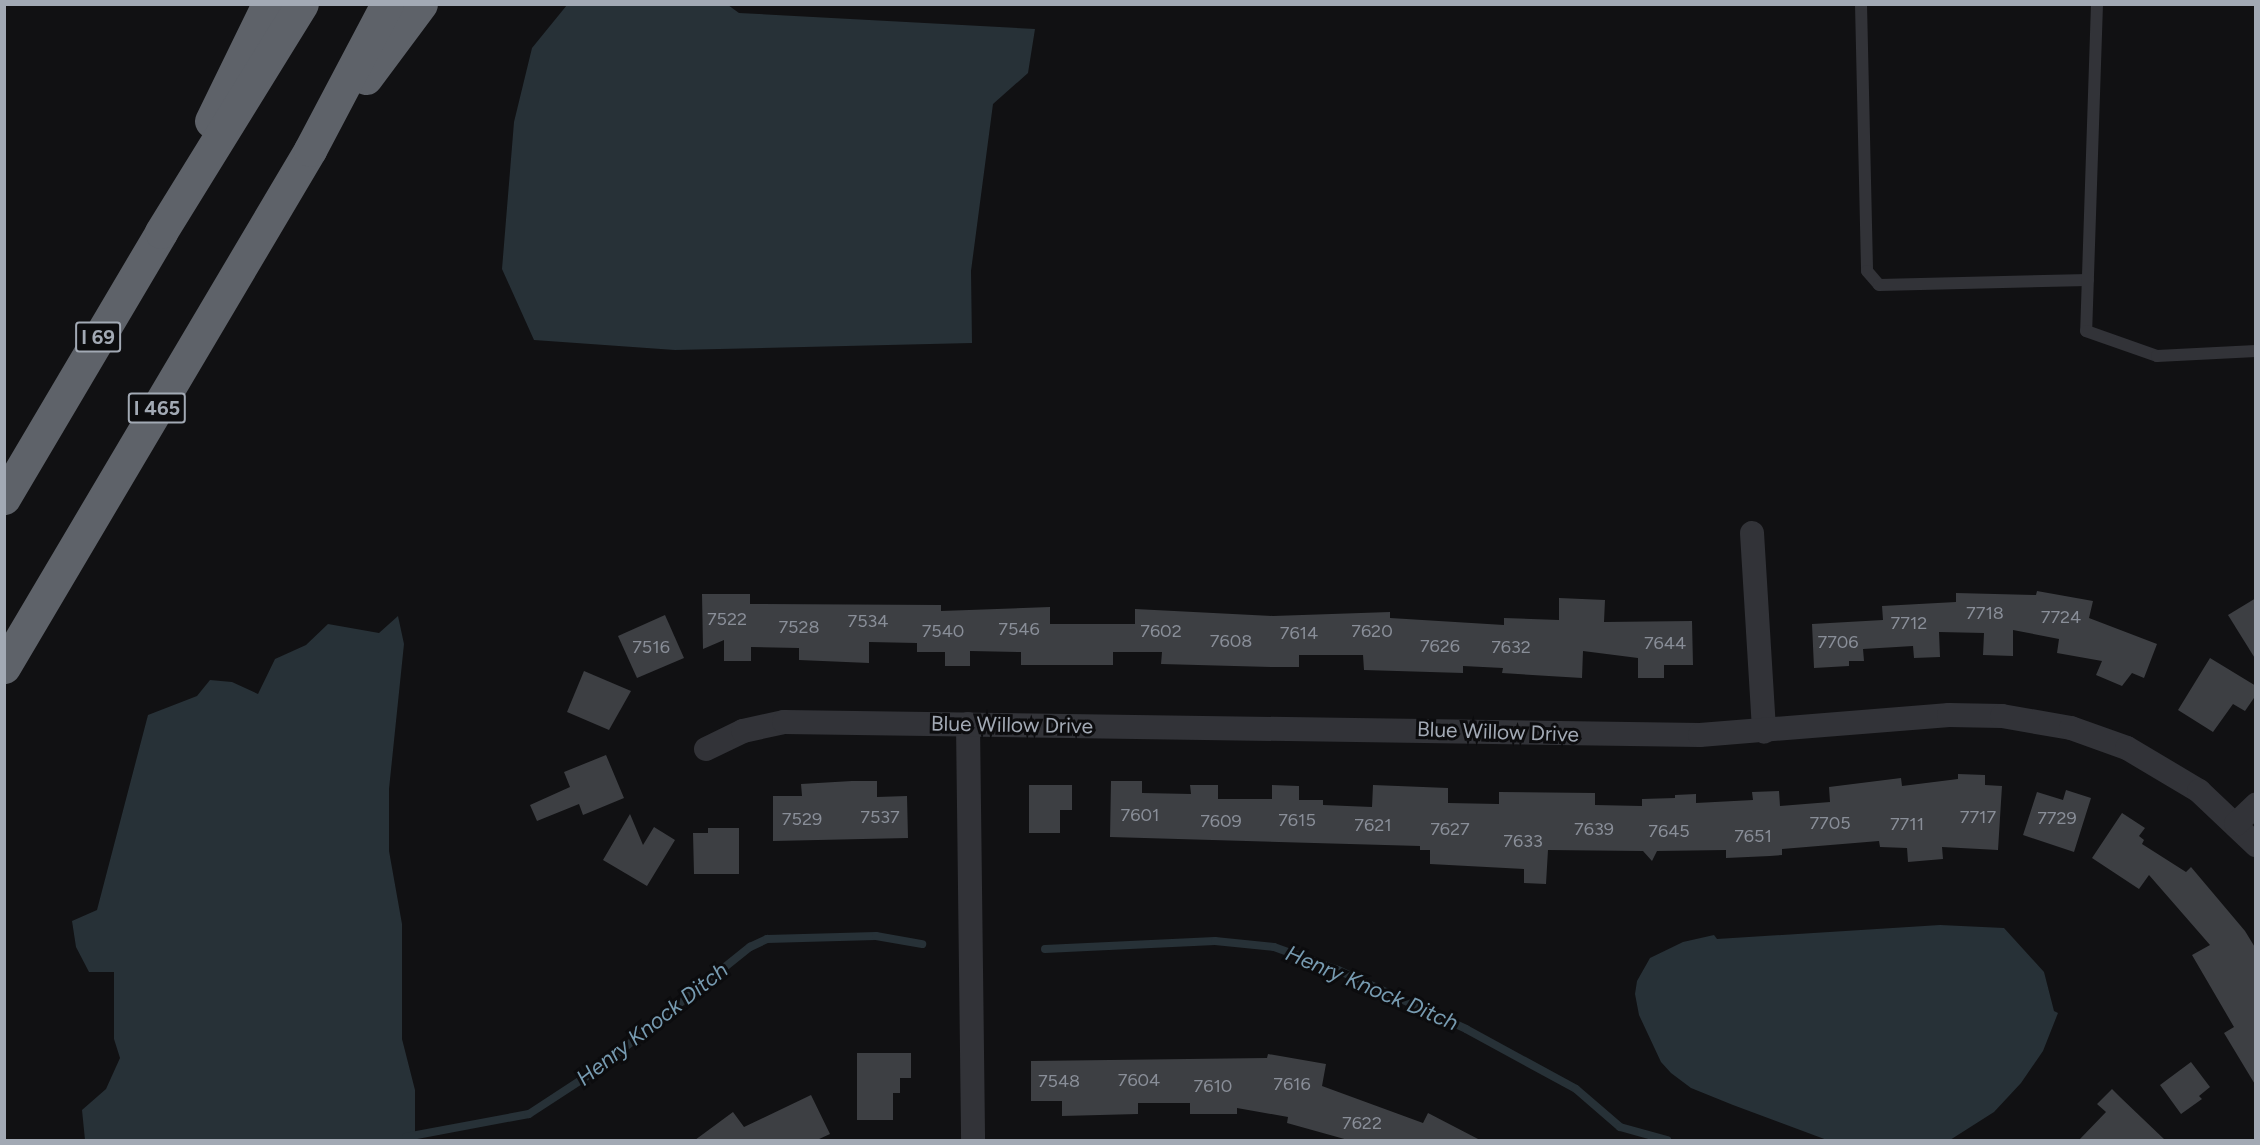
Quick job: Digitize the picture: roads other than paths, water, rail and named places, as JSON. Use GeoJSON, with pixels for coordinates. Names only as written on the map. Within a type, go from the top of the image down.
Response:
{"type":"FeatureCollection","features":[{"type":"Feature","properties":{"kind":"highway"},"geometry":{"type":"LineString","coordinates":[[161,232],[244,46],[268,4]]}},
{"type":"Feature","properties":{"kind":"highway"},"geometry":{"type":"LineString","coordinates":[[161,232],[302,4]]}},
{"type":"Feature","properties":{"kind":"highway","name":"I 465"},"geometry":{"type":"LineString","coordinates":[[4,667],[310,150],[387,4]]}},
{"type":"Feature","properties":{"kind":"highway"},"geometry":{"type":"LineString","coordinates":[[310,150],[421,4]]}},
{"type":"Feature","properties":{"kind":"highway","name":"I 69"},"geometry":{"type":"LineString","coordinates":[[4,498],[161,232]]}},
{"type":"Feature","properties":{"kind":"street"},"geometry":{"type":"LineString","coordinates":[[1752,533],[1764,732]]}},
{"type":"Feature","properties":{"kind":"street","name":"Blue Willow Drive"},"geometry":{"type":"LineString","coordinates":[[706,750],[743,731],[784,722],[1603,735],[1764,732],[1949,715],[2033,720],[2071,728],[2127,748],[2199,791],[2256,845]]}},
{"type":"Feature","properties":{"kind":"street"},"geometry":{"type":"LineString","coordinates":[[968,724],[973,1140]]}},
{"type":"Feature","properties":{"kind":"street"},"geometry":{"type":"LineString","coordinates":[[2236,824],[2256,805]]}},
{"type":"Feature","properties":{"kind":"lane"},"geometry":{"type":"LineString","coordinates":[[1861,4],[1867,271],[1879,285],[2088,280]]}},
{"type":"Feature","properties":{"kind":"lane"},"geometry":{"type":"LineString","coordinates":[[2097,4],[2086,331],[2157,356],[2256,351]]}},
{"type":"Feature","properties":{"kind":"waterway","name":"Henry Knock Ditch"},"geometry":{"type":"LineString","coordinates":[[406,1137],[529,1114],[598,1069],[750,947],[767,939],[876,936],[922,944]]}},
{"type":"Feature","properties":{"kind":"waterway","name":"Henry Knock Ditch"},"geometry":{"type":"LineString","coordinates":[[1045,949],[1215,941],[1274,947],[1338,970],[1466,1029],[1576,1089],[1620,1127],[1667,1140]]}}]}
